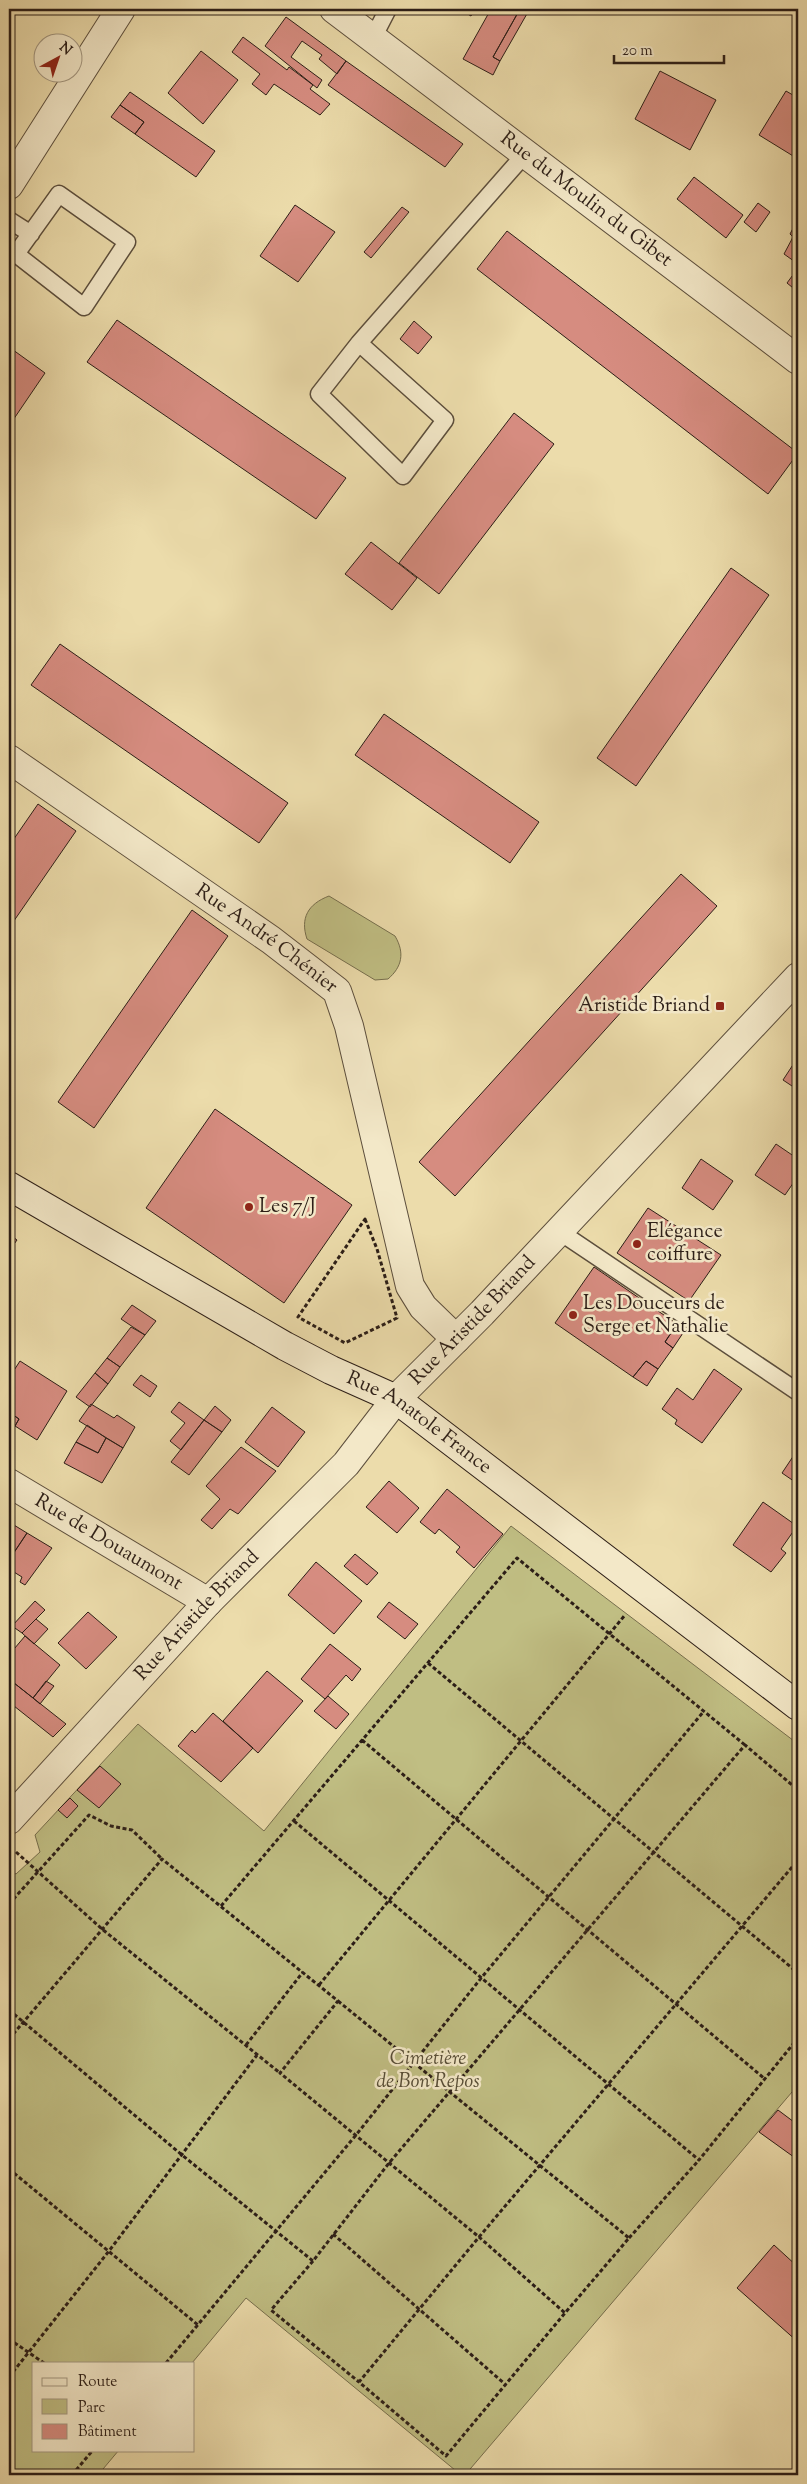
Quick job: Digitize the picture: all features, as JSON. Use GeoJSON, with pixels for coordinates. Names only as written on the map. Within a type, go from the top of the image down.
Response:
{"type":"FeatureCollection","features":[{"type":"Feature","properties":{"kind":"street"},"geometry":{"type":"LineString","coordinates":[[9,185],[120,9]]}},
{"type":"Feature","properties":{"kind":"street","name":"Rue du Moulin du Gibet"},"geometry":{"type":"LineString","coordinates":[[334,9],[798,360]]}},
{"type":"Feature","properties":{"kind":"street","name":"Rue André Chénier"},"geometry":{"type":"LineString","coordinates":[[9,759],[271,940],[337,991],[349,1026],[410,1286],[423,1307],[456,1339]]}},
{"type":"Feature","properties":{"kind":"street","name":"Rue Aristide Briand"},"geometry":{"type":"LineString","coordinates":[[9,1820],[208,1602],[346,1464],[396,1399],[560,1232],[798,977]]}},
{"type":"Feature","properties":{"kind":"street","name":"Rue Anatole France"},"geometry":{"type":"LineString","coordinates":[[9,1186],[285,1346],[331,1370],[396,1399],[798,1706]]}},
{"type":"Feature","properties":{"kind":"street","name":"Rue de Douaumont"},"geometry":{"type":"LineString","coordinates":[[9,1483],[208,1602]]}},
{"type":"Feature","properties":{"kind":"lane"},"geometry":{"type":"LineString","coordinates":[[374,38],[388,9]]}},
{"type":"Feature","properties":{"kind":"lane"},"geometry":{"type":"LineString","coordinates":[[359,343],[445,420],[404,476],[319,394],[359,343],[526,153]]}},
{"type":"Feature","properties":{"kind":"lane"},"geometry":{"type":"LineString","coordinates":[[59,194],[127,242],[84,307],[16,254],[31,234],[59,194]]}},
{"type":"Feature","properties":{"kind":"lane"},"geometry":{"type":"LineString","coordinates":[[9,220],[31,234]]}},
{"type":"Feature","properties":{"kind":"lane"},"geometry":{"type":"LineString","coordinates":[[560,1232],[798,1392]]}},
{"type":"Feature","properties":{"kind":"path"},"geometry":{"type":"LineString","coordinates":[[365,1219],[377,1249],[397,1318],[345,1343],[298,1317],[365,1219]]}},
{"type":"Feature","properties":{"kind":"path"},"geometry":{"type":"LineString","coordinates":[[221,1906],[517,1558],[798,1790]]}},
{"type":"Feature","properties":{"kind":"path"},"geometry":{"type":"LineString","coordinates":[[319,1985],[628,1611]]}},
{"type":"Feature","properties":{"kind":"path"},"geometry":{"type":"LineString","coordinates":[[428,1663],[798,1973]]}},
{"type":"Feature","properties":{"kind":"path"},"geometry":{"type":"LineString","coordinates":[[167,2362],[356,2135],[482,1977],[704,1711]]}},
{"type":"Feature","properties":{"kind":"path"},"geometry":{"type":"LineString","coordinates":[[362,1740],[765,2079]]}},
{"type":"Feature","properties":{"kind":"path"},"geometry":{"type":"LineString","coordinates":[[745,1745],[389,2163],[271,2310],[446,2456],[628,2238],[699,2160],[798,2038]]}},
{"type":"Feature","properties":{"kind":"path"},"geometry":{"type":"LineString","coordinates":[[9,1904],[38,1874],[89,1815],[111,1826],[132,1830],[162,1858],[628,2238]]}},
{"type":"Feature","properties":{"kind":"path"},"geometry":{"type":"LineString","coordinates":[[294,1821],[699,2160]]}},
{"type":"Feature","properties":{"kind":"path"},"geometry":{"type":"LineString","coordinates":[[9,1846],[38,1874],[102,1929],[479,2237],[565,2313]]}},
{"type":"Feature","properties":{"kind":"path"},"geometry":{"type":"LineString","coordinates":[[9,2039],[162,1858]]}},
{"type":"Feature","properties":{"kind":"path"},"geometry":{"type":"LineString","coordinates":[[359,2382],[798,1860]]}},
{"type":"Feature","properties":{"kind":"path"},"geometry":{"type":"LineString","coordinates":[[246,2045],[303,1972]]}},
{"type":"Feature","properties":{"kind":"path"},"geometry":{"type":"LineString","coordinates":[[280,2073],[338,2001]]}},
{"type":"Feature","properties":{"kind":"path"},"geometry":{"type":"LineString","coordinates":[[9,2010],[312,2261]]}},
{"type":"Feature","properties":{"kind":"path"},"geometry":{"type":"LineString","coordinates":[[9,2377],[109,2252],[258,2055]]}},
{"type":"Feature","properties":{"kind":"path"},"geometry":{"type":"LineString","coordinates":[[10,2170],[198,2325]]}},
{"type":"Feature","properties":{"kind":"path"},"geometry":{"type":"LineString","coordinates":[[9,2176],[10,2170]]}},
{"type":"Feature","properties":{"kind":"path"},"geometry":{"type":"LineString","coordinates":[[333,2234],[506,2384]]}},
{"type":"Feature","properties":{"kind":"path"},"geometry":{"type":"LineString","coordinates":[[9,2339],[43,2362]]}},
{"type":"Feature","properties":{"kind":"path"},"geometry":{"type":"LineString","coordinates":[[72,2475],[91,2452]]}},
{"type":"Feature","properties":{"kind":"green space"},"geometry":{"type":"Polygon","coordinates":[[[329,896],[395,936],[400,948],[401,959],[396,970],[388,979],[375,980],[307,939],[305,918],[316,903],[329,896]]]}},
{"type":"Feature","properties":{"kind":"green space","name":"Cimetière de Bon Repos"},"geometry":{"type":"Polygon","coordinates":[[[511,1526],[798,1744],[798,2085],[465,2475],[461,2475],[246,2298],[193,2362],[32,2362],[32,2452],[117,2452],[98,2475],[9,2475],[9,1871],[16,1874],[40,1852],[35,1835],[138,1724],[264,1831],[511,1526]]]}},
{"type":"Feature","properties":{"kind":"building"},"geometry":{"type":"Polygon","coordinates":[[[459,9],[475,9],[471,16],[459,9]]]}},
{"type":"Feature","properties":{"kind":"building"},"geometry":{"type":"Polygon","coordinates":[[[491,9],[520,9],[493,57],[500,61],[493,75],[463,59],[491,9]]]}},
{"type":"Feature","properties":{"kind":"building"},"geometry":{"type":"Polygon","coordinates":[[[520,9],[528,12],[500,61],[493,57],[520,9]]]}},
{"type":"Feature","properties":{"kind":"building"},"geometry":{"type":"Polygon","coordinates":[[[286,17],[346,61],[337,74],[319,59],[322,55],[302,41],[291,57],[322,80],[317,88],[265,46],[286,17]]]}},
{"type":"Feature","properties":{"kind":"building"},"geometry":{"type":"Polygon","coordinates":[[[243,37],[287,70],[289,67],[313,85],[310,89],[330,104],[320,115],[274,84],[266,95],[252,84],[260,74],[232,52],[243,37]]]}},
{"type":"Feature","properties":{"kind":"building"},"geometry":{"type":"Polygon","coordinates":[[[201,51],[238,80],[203,124],[168,93],[201,51]]]}},
{"type":"Feature","properties":{"kind":"building"},"geometry":{"type":"Polygon","coordinates":[[[346,61],[463,144],[445,167],[328,85],[346,61]]]}},
{"type":"Feature","properties":{"kind":"building"},"geometry":{"type":"Polygon","coordinates":[[[660,71],[716,100],[690,150],[635,119],[660,71]]]}},
{"type":"Feature","properties":{"kind":"building"},"geometry":{"type":"Polygon","coordinates":[[[786,91],[798,98],[798,159],[759,135],[786,91]]]}},
{"type":"Feature","properties":{"kind":"building"},"geometry":{"type":"Polygon","coordinates":[[[130,92],[215,151],[196,177],[135,134],[144,122],[120,105],[130,92]]]}},
{"type":"Feature","properties":{"kind":"building"},"geometry":{"type":"Polygon","coordinates":[[[120,105],[144,122],[135,134],[111,117],[120,105]]]}},
{"type":"Feature","properties":{"kind":"building"},"geometry":{"type":"Polygon","coordinates":[[[694,177],[743,215],[726,238],[677,199],[694,177]]]}},
{"type":"Feature","properties":{"kind":"building"},"geometry":{"type":"Polygon","coordinates":[[[758,203],[770,212],[756,232],[744,222],[758,203]]]}},
{"type":"Feature","properties":{"kind":"building"},"geometry":{"type":"Polygon","coordinates":[[[295,205],[335,232],[298,282],[260,256],[295,205]]]}},
{"type":"Feature","properties":{"kind":"building"},"geometry":{"type":"Polygon","coordinates":[[[402,207],[409,212],[371,258],[364,252],[402,207]]]}},
{"type":"Feature","properties":{"kind":"building"},"geometry":{"type":"Polygon","coordinates":[[[798,219],[798,264],[784,254],[793,237],[790,234],[798,219]]]}},
{"type":"Feature","properties":{"kind":"building"},"geometry":{"type":"Polygon","coordinates":[[[507,231],[798,453],[768,494],[477,269],[507,231]]]}},
{"type":"Feature","properties":{"kind":"building"},"geometry":{"type":"Polygon","coordinates":[[[798,268],[798,292],[787,283],[798,268]]]}},
{"type":"Feature","properties":{"kind":"building"},"geometry":{"type":"Polygon","coordinates":[[[117,320],[346,478],[316,519],[87,362],[117,320]]]}},
{"type":"Feature","properties":{"kind":"building"},"geometry":{"type":"Polygon","coordinates":[[[414,321],[432,337],[418,354],[400,339],[414,321]]]}},
{"type":"Feature","properties":{"kind":"building"},"geometry":{"type":"Polygon","coordinates":[[[9,347],[45,373],[9,426],[9,347]]]}},
{"type":"Feature","properties":{"kind":"building"},"geometry":{"type":"Polygon","coordinates":[[[514,413],[554,444],[439,594],[399,563],[514,413]]]}},
{"type":"Feature","properties":{"kind":"building"},"geometry":{"type":"Polygon","coordinates":[[[371,542],[417,578],[392,610],[345,574],[371,542]]]}},
{"type":"Feature","properties":{"kind":"building"},"geometry":{"type":"Polygon","coordinates":[[[731,568],[769,595],[636,786],[597,758],[731,568]]]}},
{"type":"Feature","properties":{"kind":"building"},"geometry":{"type":"Polygon","coordinates":[[[60,644],[288,803],[259,843],[31,685],[60,644]]]}},
{"type":"Feature","properties":{"kind":"building"},"geometry":{"type":"Polygon","coordinates":[[[384,714],[539,822],[510,863],[355,755],[384,714]]]}},
{"type":"Feature","properties":{"kind":"building"},"geometry":{"type":"Polygon","coordinates":[[[38,804],[76,831],[9,928],[9,846],[38,804]]]}},
{"type":"Feature","properties":{"kind":"building"},"geometry":{"type":"Polygon","coordinates":[[[681,874],[717,906],[455,1196],[419,1162],[681,874]]]}},
{"type":"Feature","properties":{"kind":"building"},"geometry":{"type":"Polygon","coordinates":[[[192,910],[228,936],[94,1128],[58,1102],[192,910]]]}},
{"type":"Feature","properties":{"kind":"building"},"geometry":{"type":"Polygon","coordinates":[[[798,1057],[798,1090],[783,1080],[798,1057]]]}},
{"type":"Feature","properties":{"kind":"building","name":"Les 7/J"},"geometry":{"type":"Polygon","coordinates":[[[215,1109],[352,1205],[284,1303],[146,1208],[215,1109]]]}},
{"type":"Feature","properties":{"kind":"building"},"geometry":{"type":"Polygon","coordinates":[[[776,1144],[798,1159],[798,1176],[785,1195],[755,1175],[776,1144]]]}},
{"type":"Feature","properties":{"kind":"building"},"geometry":{"type":"Polygon","coordinates":[[[701,1159],[733,1181],[713,1210],[682,1188],[701,1159]]]}},
{"type":"Feature","properties":{"kind":"building"},"geometry":{"type":"Polygon","coordinates":[[[648,1208],[721,1255],[689,1301],[617,1253],[648,1208]]]}},
{"type":"Feature","properties":{"kind":"building"},"geometry":{"type":"Polygon","coordinates":[[[9,1234],[17,1240],[9,1251],[9,1234]]]}},
{"type":"Feature","properties":{"kind":"building"},"geometry":{"type":"Polygon","coordinates":[[[594,1267],[677,1324],[665,1342],[673,1348],[658,1369],[646,1361],[633,1377],[555,1323],[594,1267]]]}},
{"type":"Feature","properties":{"kind":"building"},"geometry":{"type":"Polygon","coordinates":[[[132,1305],[156,1321],[145,1335],[121,1319],[132,1305]]]}},
{"type":"Feature","properties":{"kind":"building"},"geometry":{"type":"Polygon","coordinates":[[[677,1324],[685,1330],[673,1348],[665,1342],[677,1324]]]}},
{"type":"Feature","properties":{"kind":"building"},"geometry":{"type":"Polygon","coordinates":[[[131,1327],[145,1335],[120,1367],[107,1358],[131,1327]]]}},
{"type":"Feature","properties":{"kind":"building"},"geometry":{"type":"Polygon","coordinates":[[[107,1358],[120,1367],[108,1384],[95,1373],[107,1358]]]}},
{"type":"Feature","properties":{"kind":"building"},"geometry":{"type":"Polygon","coordinates":[[[20,1361],[67,1391],[37,1440],[15,1426],[19,1419],[9,1412],[9,1378],[20,1361]]]}},
{"type":"Feature","properties":{"kind":"building"},"geometry":{"type":"Polygon","coordinates":[[[646,1361],[658,1369],[647,1386],[633,1377],[646,1361]]]}},
{"type":"Feature","properties":{"kind":"building"},"geometry":{"type":"Polygon","coordinates":[[[714,1369],[742,1389],[702,1443],[675,1424],[677,1420],[662,1409],[677,1388],[693,1400],[714,1369]]]}},
{"type":"Feature","properties":{"kind":"building"},"geometry":{"type":"Polygon","coordinates":[[[95,1373],[108,1384],[90,1407],[76,1397],[95,1373]]]}},
{"type":"Feature","properties":{"kind":"building"},"geometry":{"type":"Polygon","coordinates":[[[141,1375],[157,1386],[150,1397],[133,1385],[141,1375]]]}},
{"type":"Feature","properties":{"kind":"building"},"geometry":{"type":"Polygon","coordinates":[[[179,1402],[204,1420],[181,1450],[170,1441],[185,1423],[171,1412],[179,1402]]]}},
{"type":"Feature","properties":{"kind":"building"},"geometry":{"type":"Polygon","coordinates":[[[91,1404],[114,1418],[117,1415],[135,1427],[123,1448],[79,1421],[91,1404]]]}},
{"type":"Feature","properties":{"kind":"building"},"geometry":{"type":"Polygon","coordinates":[[[215,1406],[231,1420],[222,1432],[204,1420],[215,1406]]]}},
{"type":"Feature","properties":{"kind":"building"},"geometry":{"type":"Polygon","coordinates":[[[272,1407],[305,1432],[278,1467],[245,1442],[272,1407]]]}},
{"type":"Feature","properties":{"kind":"building"},"geometry":{"type":"Polygon","coordinates":[[[9,1412],[19,1419],[15,1426],[9,1422],[9,1412]]]}},
{"type":"Feature","properties":{"kind":"building"},"geometry":{"type":"Polygon","coordinates":[[[204,1420],[222,1432],[189,1475],[171,1462],[204,1420]]]}},
{"type":"Feature","properties":{"kind":"building"},"geometry":{"type":"Polygon","coordinates":[[[87,1425],[106,1438],[98,1453],[76,1442],[87,1425]]]}},
{"type":"Feature","properties":{"kind":"building"},"geometry":{"type":"Polygon","coordinates":[[[106,1438],[123,1448],[102,1483],[64,1463],[76,1442],[98,1453],[106,1438]]]}},
{"type":"Feature","properties":{"kind":"building"},"geometry":{"type":"Polygon","coordinates":[[[241,1447],[276,1471],[238,1514],[230,1509],[212,1529],[201,1520],[220,1499],[206,1486],[241,1447]]]}},
{"type":"Feature","properties":{"kind":"building"},"geometry":{"type":"Polygon","coordinates":[[[798,1449],[798,1484],[782,1473],[798,1449]]]}},
{"type":"Feature","properties":{"kind":"building"},"geometry":{"type":"Polygon","coordinates":[[[389,1481],[419,1508],[397,1533],[366,1507],[389,1481]]]}},
{"type":"Feature","properties":{"kind":"building"},"geometry":{"type":"Polygon","coordinates":[[[447,1489],[503,1534],[474,1568],[456,1552],[460,1547],[439,1529],[435,1534],[420,1522],[447,1489]]]}},
{"type":"Feature","properties":{"kind":"building"},"geometry":{"type":"Polygon","coordinates":[[[763,1502],[797,1526],[781,1549],[786,1553],[771,1572],[733,1545],[763,1502]]]}},
{"type":"Feature","properties":{"kind":"building"},"geometry":{"type":"Polygon","coordinates":[[[9,1522],[27,1533],[9,1560],[9,1522]]]}},
{"type":"Feature","properties":{"kind":"building"},"geometry":{"type":"Polygon","coordinates":[[[27,1533],[52,1548],[25,1585],[20,1582],[22,1577],[9,1569],[9,1560],[27,1533]]]}},
{"type":"Feature","properties":{"kind":"building"},"geometry":{"type":"Polygon","coordinates":[[[355,1554],[378,1573],[367,1585],[344,1566],[355,1554]]]}},
{"type":"Feature","properties":{"kind":"building"},"geometry":{"type":"Polygon","coordinates":[[[316,1562],[362,1601],[334,1634],[288,1595],[316,1562]]]}},
{"type":"Feature","properties":{"kind":"building"},"geometry":{"type":"Polygon","coordinates":[[[35,1601],[45,1610],[22,1633],[12,1626],[35,1601]]]}},
{"type":"Feature","properties":{"kind":"building"},"geometry":{"type":"Polygon","coordinates":[[[389,1602],[418,1624],[405,1639],[377,1617],[389,1602]]]}},
{"type":"Feature","properties":{"kind":"building"},"geometry":{"type":"Polygon","coordinates":[[[88,1612],[117,1637],[86,1669],[58,1643],[88,1612]]]}},
{"type":"Feature","properties":{"kind":"building"},"geometry":{"type":"Polygon","coordinates":[[[36,1619],[48,1629],[34,1644],[22,1633],[36,1619]]]}},
{"type":"Feature","properties":{"kind":"building"},"geometry":{"type":"Polygon","coordinates":[[[25,1636],[60,1665],[33,1698],[9,1679],[9,1655],[25,1636]]]}},
{"type":"Feature","properties":{"kind":"building"},"geometry":{"type":"Polygon","coordinates":[[[330,1644],[361,1669],[352,1681],[346,1675],[325,1699],[301,1679],[330,1644]]]}},
{"type":"Feature","properties":{"kind":"building"},"geometry":{"type":"Polygon","coordinates":[[[267,1671],[303,1701],[258,1753],[223,1721],[267,1671]]]}},
{"type":"Feature","properties":{"kind":"building"},"geometry":{"type":"Polygon","coordinates":[[[9,1679],[66,1724],[53,1737],[9,1702],[9,1679]]]}},
{"type":"Feature","properties":{"kind":"building"},"geometry":{"type":"Polygon","coordinates":[[[46,1681],[54,1686],[40,1704],[33,1698],[46,1681]]]}},
{"type":"Feature","properties":{"kind":"building"},"geometry":{"type":"Polygon","coordinates":[[[328,1696],[349,1714],[336,1729],[314,1711],[328,1696]]]}},
{"type":"Feature","properties":{"kind":"building"},"geometry":{"type":"Polygon","coordinates":[[[213,1713],[253,1748],[221,1782],[178,1746],[192,1730],[195,1733],[213,1713]]]}},
{"type":"Feature","properties":{"kind":"building"},"geometry":{"type":"Polygon","coordinates":[[[100,1766],[121,1784],[99,1808],[77,1790],[100,1766]]]}},
{"type":"Feature","properties":{"kind":"building"},"geometry":{"type":"Polygon","coordinates":[[[70,1798],[78,1806],[67,1818],[58,1810],[70,1798]]]}},
{"type":"Feature","properties":{"kind":"building"},"geometry":{"type":"Polygon","coordinates":[[[778,2110],[798,2125],[798,2160],[759,2132],[778,2110]]]}},
{"type":"Feature","properties":{"kind":"building"},"geometry":{"type":"Polygon","coordinates":[[[774,2245],[798,2267],[798,2342],[737,2288],[774,2245]]]}},
{"type":"Feature","properties":{"kind":"railway"},"geometry":{"type":"LineString","coordinates":[[9,18],[15,9]]}},
{"type":"Feature","properties":{"kind":"place","name":"Aristide Briand"},"geometry":{"type":"Point","coordinates":[720,1006]}},
{"type":"Feature","properties":{"kind":"place","name":"Les 7/J"},"geometry":{"type":"Point","coordinates":[249,1207]}},
{"type":"Feature","properties":{"kind":"place","name":"Elégance coiffure"},"geometry":{"type":"Point","coordinates":[637,1244]}},
{"type":"Feature","properties":{"kind":"place","name":"Les Douceurs de Serge et Nathalie"},"geometry":{"type":"Point","coordinates":[573,1315]}}]}
